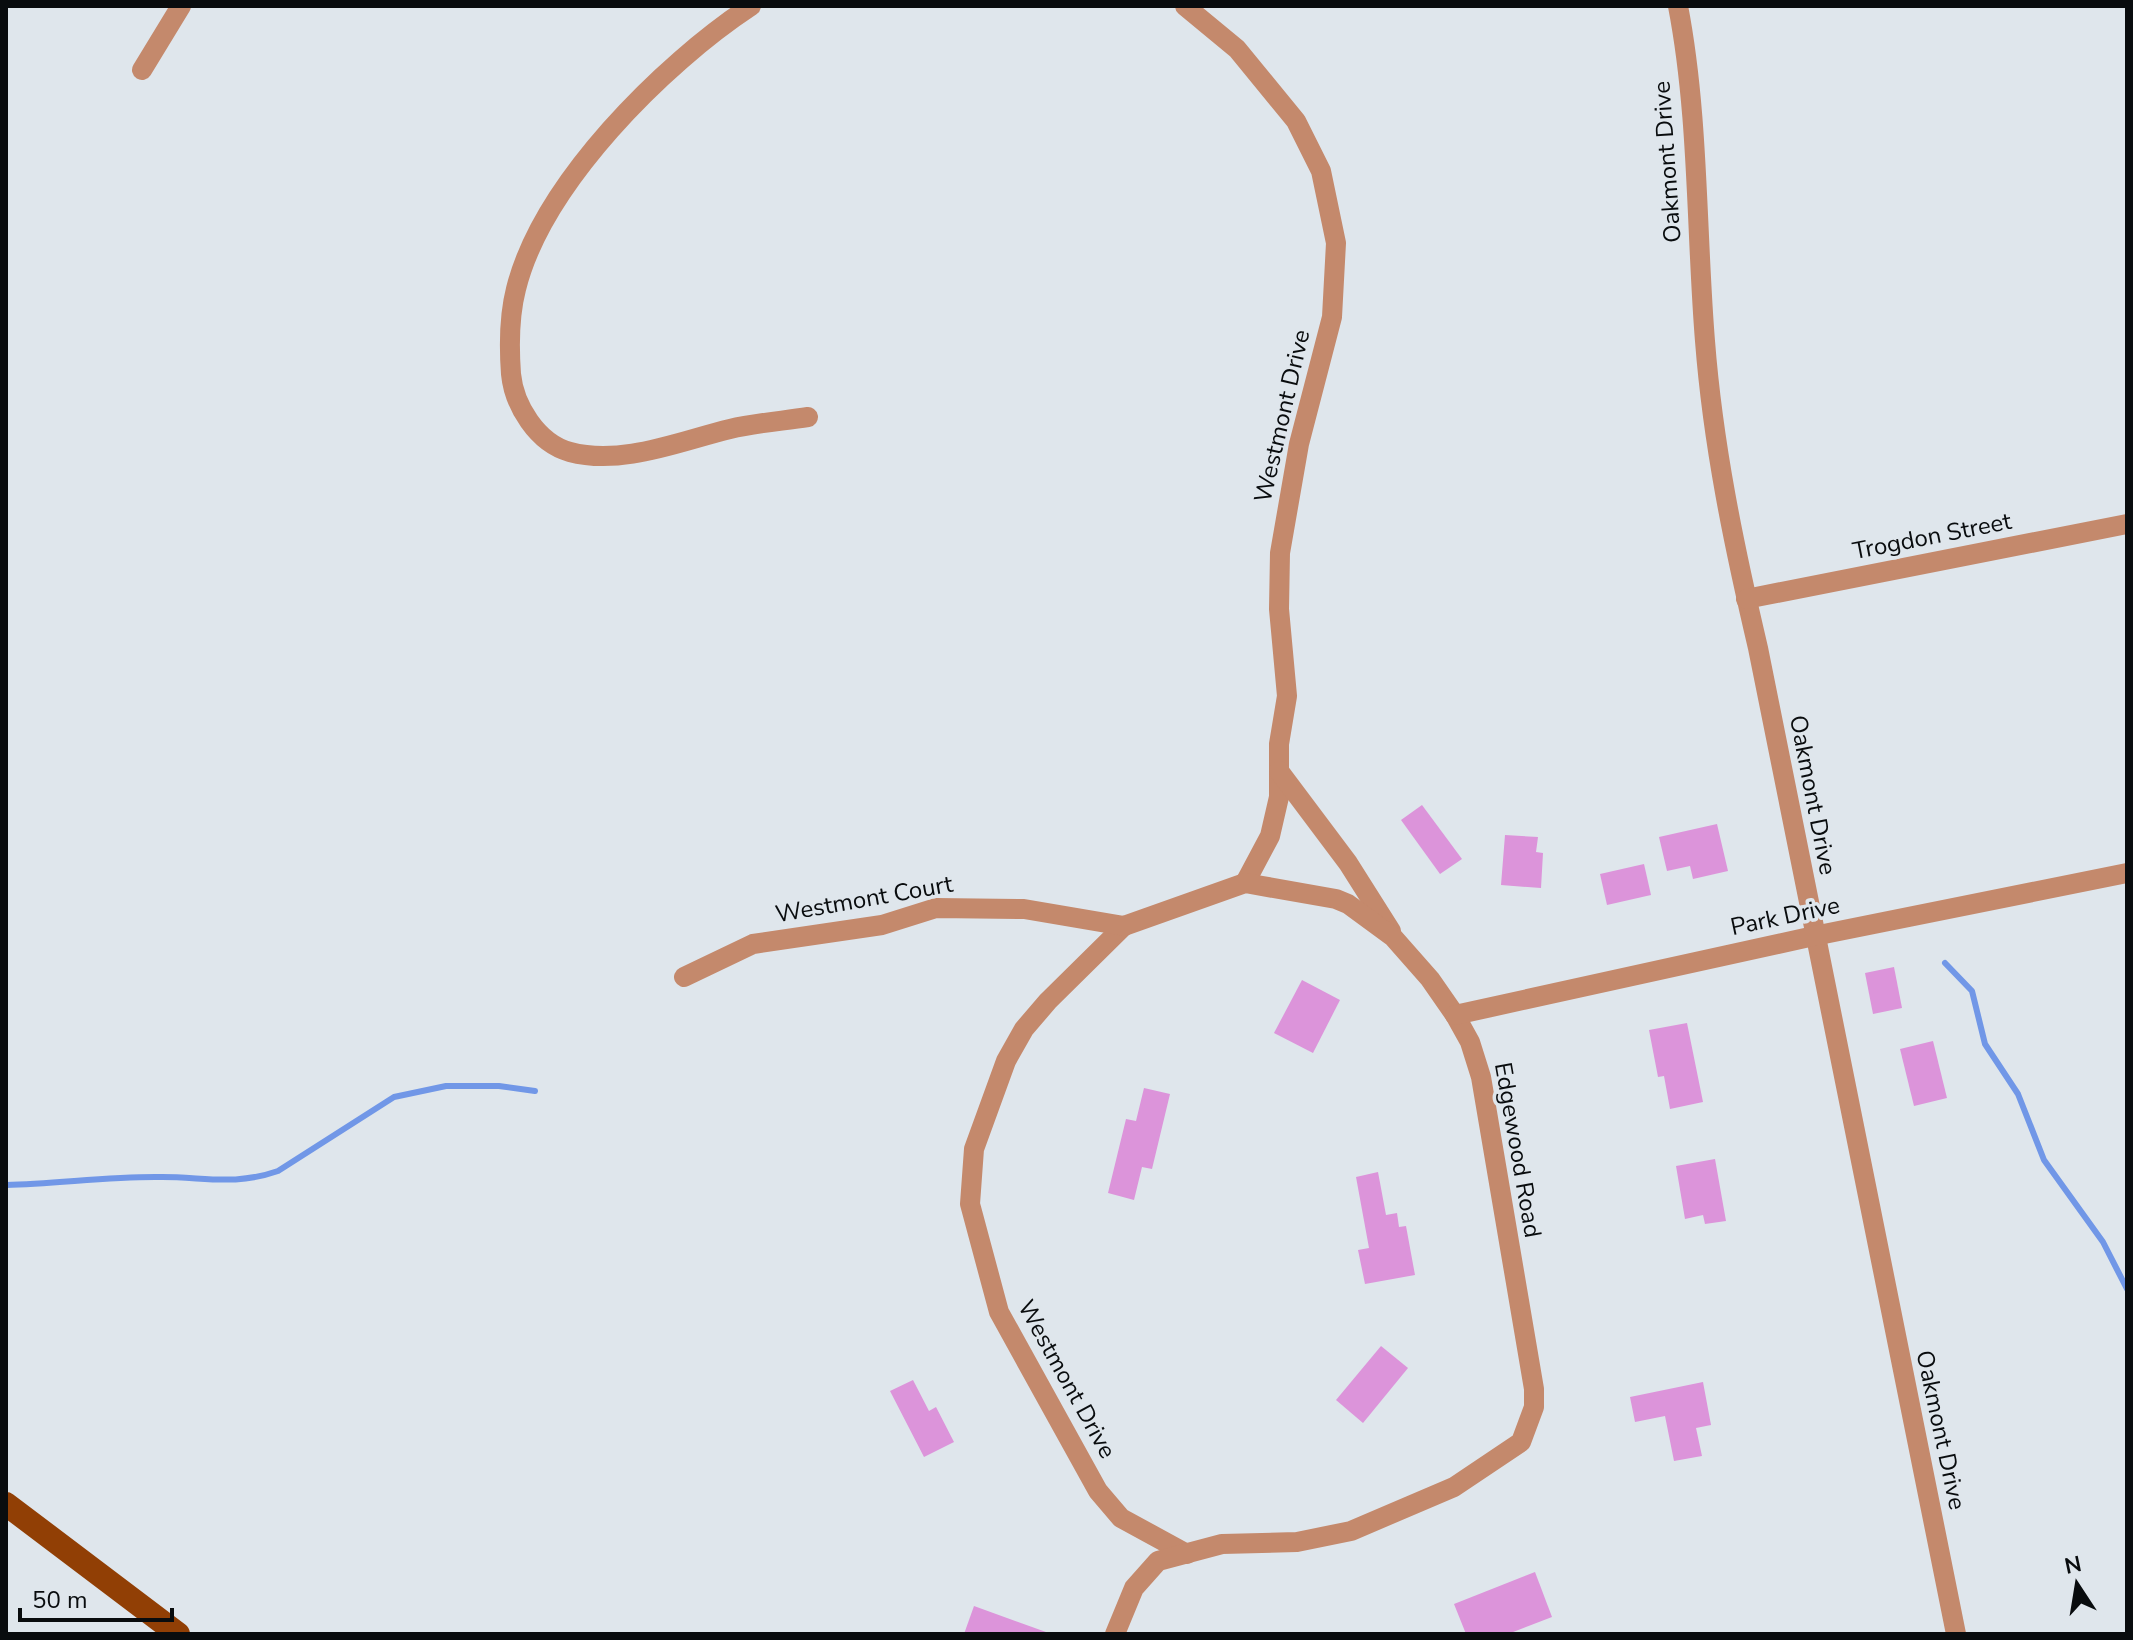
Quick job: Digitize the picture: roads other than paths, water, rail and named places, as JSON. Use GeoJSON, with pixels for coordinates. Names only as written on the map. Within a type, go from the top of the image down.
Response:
{"type":"FeatureCollection","features":[{"type":"Feature","properties":{"kind":"main road"},"geometry":{"type":"LineString","coordinates":[[6,1504],[178,1634]]}},
{"type":"Feature","properties":{"kind":"street"},"geometry":{"type":"LineString","coordinates":[[142,70],[181,6]]}},
{"type":"Feature","properties":{"kind":"street"},"geometry":{"type":"LineString","coordinates":[[751,6],[719,29],[622,117],[586,159],[554,205],[536,237],[516,289],[510,326],[512,382],[517,400],[538,431],[568,451],[587,454],[661,447],[733,428],[808,417]]}},
{"type":"Feature","properties":{"kind":"street","name":"Westmont Drive"},"geometry":{"type":"LineString","coordinates":[[1185,6],[1237,49],[1296,121],[1321,171],[1336,243],[1332,317],[1292,474],[1280,553],[1279,609],[1287,696],[1279,744],[1279,797],[1270,836],[1245,883]]}},
{"type":"Feature","properties":{"kind":"street","name":"Oakmont Drive"},"geometry":{"type":"LineString","coordinates":[[1678,6],[1688,84],[1705,343],[1720,469],[1956,1634]]}},
{"type":"Feature","properties":{"kind":"street","name":"Trogdon Street"},"geometry":{"type":"LineString","coordinates":[[1746,599],[2127,524]]}},
{"type":"Feature","properties":{"kind":"street"},"geometry":{"type":"LineString","coordinates":[[1279,771],[1348,863],[1397,942]]}},
{"type":"Feature","properties":{"kind":"street","name":"Park Drive"},"geometry":{"type":"LineString","coordinates":[[1455,1015],[1814,936],[2127,873]]}},
{"type":"Feature","properties":{"kind":"street","name":"Westmont Court"},"geometry":{"type":"LineString","coordinates":[[684,977],[753,944],[869,927],[936,908],[1024,909],[1124,926],[1245,883]]}},
{"type":"Feature","properties":{"kind":"street","name":"Edgewood Road"},"geometry":{"type":"LineString","coordinates":[[1187,1554],[1222,1544],[1297,1542],[1351,1531],[1454,1487],[1508,1454],[1521,1442],[1529,1425],[1534,1389],[1481,1077],[1470,1042],[1455,1015],[1397,942],[1348,904],[1336,899],[1245,883]]}},
{"type":"Feature","properties":{"kind":"street","name":"Westmont Drive"},"geometry":{"type":"LineString","coordinates":[[1124,926],[1048,1001],[1024,1029],[1006,1061],[974,1149],[970,1204],[999,1312],[1098,1491],[1121,1518],[1187,1554]]}},
{"type":"Feature","properties":{"kind":"street"},"geometry":{"type":"LineString","coordinates":[[1115,1634],[1125,1605],[1144,1572],[1158,1561],[1187,1554]]}},
{"type":"Feature","properties":{"kind":"waterway"},"geometry":{"type":"LineString","coordinates":[[1945,963],[1972,991],[1985,1044],[2018,1094],[2044,1160],[2103,1242],[2127,1289]]}},
{"type":"Feature","properties":{"kind":"waterway"},"geometry":{"type":"LineString","coordinates":[[6,1185],[142,1177],[220,1180],[262,1176],[278,1171],[394,1097],[446,1086],[499,1086],[535,1091]]}}]}
